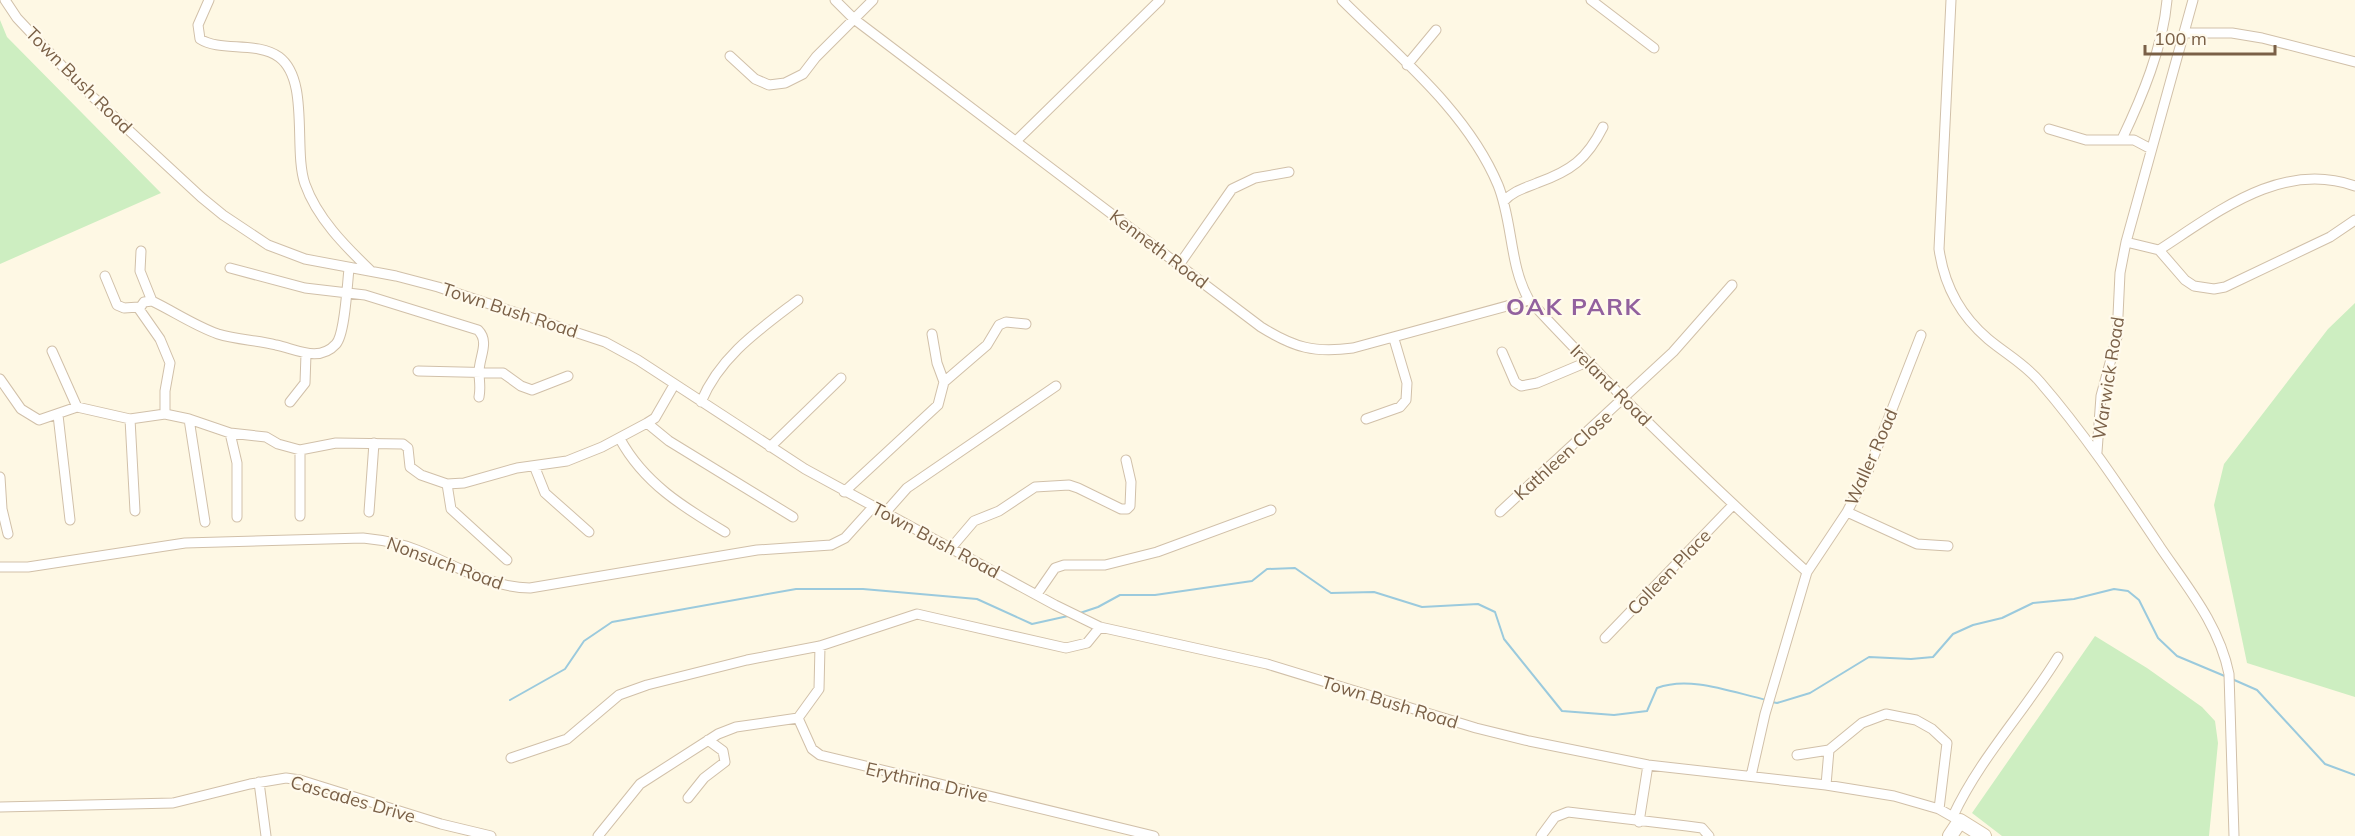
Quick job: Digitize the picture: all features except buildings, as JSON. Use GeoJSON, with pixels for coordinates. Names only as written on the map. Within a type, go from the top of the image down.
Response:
{"type":"FeatureCollection","features":[{"type":"Feature","properties":{"kind":"street","name":"Town Bush Road"},"geometry":{"type":"LineString","coordinates":[[5,0],[17,18],[81,86],[223,215],[284,253],[349,269],[370,270],[438,286],[592,336],[638,360],[770,447],[844,492],[1100,627],[1267,664],[1476,728],[1648,765],[1827,785],[1894,796],[1939,809],[1984,836]]}},
{"type":"Feature","properties":{"kind":"street"},"geometry":{"type":"LineString","coordinates":[[209,0],[198,25],[200,39],[207,43],[267,52],[279,57],[289,66],[295,83],[300,170],[305,185],[313,203],[328,223],[370,270]]}},
{"type":"Feature","properties":{"kind":"street","name":"Kenneth Road"},"geometry":{"type":"LineString","coordinates":[[836,0],[854,19],[1261,327],[1298,347],[1324,352],[1353,348],[1394,339],[1529,300]]}},
{"type":"Feature","properties":{"kind":"street"},"geometry":{"type":"LineString","coordinates":[[730,56],[755,79],[769,85],[785,83],[803,74],[816,57],[873,0]]}},
{"type":"Feature","properties":{"kind":"street"},"geometry":{"type":"LineString","coordinates":[[1016,141],[1160,0]]}},
{"type":"Feature","properties":{"kind":"street","name":"Ireland Road"},"geometry":{"type":"LineString","coordinates":[[1342,0],[1472,134],[1491,168],[1504,201],[1510,245],[1523,291],[1529,300],[1587,362],[1733,505],[1807,572]]}},
{"type":"Feature","properties":{"kind":"street"},"geometry":{"type":"LineString","coordinates":[[1591,0],[1654,48]]}},
{"type":"Feature","properties":{"kind":"street"},"geometry":{"type":"LineString","coordinates":[[1951,0],[1939,249],[1945,280],[1963,311],[1988,339],[2032,373],[2097,452]]}},
{"type":"Feature","properties":{"kind":"street"},"geometry":{"type":"LineString","coordinates":[[2122,139],[2140,97],[2158,43],[2167,0]]}},
{"type":"Feature","properties":{"kind":"street","name":"Warwick Road"},"geometry":{"type":"LineString","coordinates":[[2193,0],[2126,243],[2120,273],[2117,337],[2102,396],[2096,432],[2097,452],[2205,612],[2224,649],[2232,700],[2234,836]]}},
{"type":"Feature","properties":{"kind":"street"},"geometry":{"type":"LineString","coordinates":[[1407,65],[1436,30]]}},
{"type":"Feature","properties":{"kind":"street"},"geometry":{"type":"LineString","coordinates":[[2184,33],[2232,33],[2262,38],[2355,62]]}},
{"type":"Feature","properties":{"kind":"street"},"geometry":{"type":"LineString","coordinates":[[1504,201],[1517,191],[1578,163],[1593,147],[1603,127]]}},
{"type":"Feature","properties":{"kind":"street"},"geometry":{"type":"LineString","coordinates":[[2049,129],[2086,140],[2134,140],[2151,149]]}},
{"type":"Feature","properties":{"kind":"street"},"geometry":{"type":"LineString","coordinates":[[1179,265],[1232,189],[1255,178],[1289,172]]}},
{"type":"Feature","properties":{"kind":"street"},"geometry":{"type":"LineString","coordinates":[[2159,250],[2252,194],[2279,182],[2321,178],[2355,186]]}},
{"type":"Feature","properties":{"kind":"street"},"geometry":{"type":"LineString","coordinates":[[2126,243],[2159,250],[2185,280],[2194,286],[2214,289],[2225,287],[2330,237],[2355,220]]}},
{"type":"Feature","properties":{"kind":"street"},"geometry":{"type":"LineString","coordinates":[[141,251],[140,271],[152,301]]}},
{"type":"Feature","properties":{"kind":"street"},"geometry":{"type":"LineString","coordinates":[[231,268],[305,288],[345,292],[388,301],[478,330],[483,335],[484,345],[479,373],[479,396]]}},
{"type":"Feature","properties":{"kind":"street"},"geometry":{"type":"LineString","coordinates":[[105,276],[117,305],[124,308],[139,307],[144,302],[152,301],[215,333],[276,345],[306,354],[329,351],[338,343],[344,330],[345,292],[349,269]]}},
{"type":"Feature","properties":{"kind":"street","name":"Kathleen Close"},"geometry":{"type":"LineString","coordinates":[[1500,512],[1625,398],[1695,329],[1732,285]]}},
{"type":"Feature","properties":{"kind":"street"},"geometry":{"type":"LineString","coordinates":[[701,402],[709,384],[731,355],[798,300]]}},
{"type":"Feature","properties":{"kind":"street"},"geometry":{"type":"LineString","coordinates":[[139,307],[160,339],[171,363],[165,391],[165,414]]}},
{"type":"Feature","properties":{"kind":"street"},"geometry":{"type":"LineString","coordinates":[[844,492],[931,414],[938,405],[944,382],[987,345],[999,325],[1006,322],[1026,324]]}},
{"type":"Feature","properties":{"kind":"street"},"geometry":{"type":"LineString","coordinates":[[932,334],[937,363],[944,382]]}},
{"type":"Feature","properties":{"kind":"street","name":"Waller Road"},"geometry":{"type":"LineString","coordinates":[[1807,572],[1847,512],[1868,471],[1921,335]]}},
{"type":"Feature","properties":{"kind":"street"},"geometry":{"type":"LineString","coordinates":[[1366,419],[1400,407],[1406,400],[1407,383],[1394,339]]}},
{"type":"Feature","properties":{"kind":"street"},"geometry":{"type":"LineString","coordinates":[[52,351],[77,408]]}},
{"type":"Feature","properties":{"kind":"street"},"geometry":{"type":"LineString","coordinates":[[1502,352],[1515,382],[1521,386],[1537,383],[1587,362]]}},
{"type":"Feature","properties":{"kind":"street"},"geometry":{"type":"LineString","coordinates":[[290,402],[305,383],[306,354]]}},
{"type":"Feature","properties":{"kind":"street"},"geometry":{"type":"LineString","coordinates":[[418,371],[503,373],[521,386],[532,390],[568,376]]}},
{"type":"Feature","properties":{"kind":"street"},"geometry":{"type":"LineString","coordinates":[[770,447],[841,378]]}},
{"type":"Feature","properties":{"kind":"street"},"geometry":{"type":"LineString","coordinates":[[0,379],[19,405],[30,416],[39,420],[77,408],[130,419],[165,414],[189,419],[230,434],[266,437],[278,444],[300,450],[336,443],[403,444],[408,448],[409,463],[413,469],[421,475],[447,484],[464,483],[517,468],[535,468],[567,461],[620,439],[655,418],[674,385]]}},
{"type":"Feature","properties":{"kind":"street"},"geometry":{"type":"LineString","coordinates":[[885,513],[907,488],[1056,386]]}},
{"type":"Feature","properties":{"kind":"street"},"geometry":{"type":"LineString","coordinates":[[58,415],[70,520]]}},
{"type":"Feature","properties":{"kind":"street"},"geometry":{"type":"LineString","coordinates":[[130,419],[135,511]]}},
{"type":"Feature","properties":{"kind":"street"},"geometry":{"type":"LineString","coordinates":[[189,419],[205,522]]}},
{"type":"Feature","properties":{"kind":"street"},"geometry":{"type":"LineString","coordinates":[[647,423],[669,441],[793,518]]}},
{"type":"Feature","properties":{"kind":"street"},"geometry":{"type":"LineString","coordinates":[[230,434],[237,463],[237,518]]}},
{"type":"Feature","properties":{"kind":"street"},"geometry":{"type":"LineString","coordinates":[[620,439],[648,479],[686,508],[725,532]]}},
{"type":"Feature","properties":{"kind":"street"},"geometry":{"type":"LineString","coordinates":[[369,512],[374,443]]}},
{"type":"Feature","properties":{"kind":"street"},"geometry":{"type":"LineString","coordinates":[[300,450],[300,516]]}},
{"type":"Feature","properties":{"kind":"street"},"geometry":{"type":"LineString","coordinates":[[951,548],[974,521],[999,511],[1035,487],[1069,485],[1121,510],[1127,509],[1130,506],[1131,482],[1126,460]]}},
{"type":"Feature","properties":{"kind":"street"},"geometry":{"type":"LineString","coordinates":[[535,468],[545,493],[589,532]]}},
{"type":"Feature","properties":{"kind":"street"},"geometry":{"type":"LineString","coordinates":[[0,477],[1,508],[8,534]]}},
{"type":"Feature","properties":{"kind":"street"},"geometry":{"type":"LineString","coordinates":[[447,484],[451,509],[507,560]]}},
{"type":"Feature","properties":{"kind":"street","name":"Colleen Place"},"geometry":{"type":"LineString","coordinates":[[1605,638],[1733,505]]}},
{"type":"Feature","properties":{"kind":"street","name":"Nonsuch Road"},"geometry":{"type":"LineString","coordinates":[[0,567],[28,567],[185,543],[363,538],[391,541],[501,584],[530,588],[757,550],[831,545],[845,537],[873,507]]}},
{"type":"Feature","properties":{"kind":"street"},"geometry":{"type":"LineString","coordinates":[[1037,594],[1055,568],[1064,565],[1105,565],[1157,552],[1271,510]]}},
{"type":"Feature","properties":{"kind":"street"},"geometry":{"type":"LineString","coordinates":[[1847,512],[1917,544],[1948,546]]}},
{"type":"Feature","properties":{"kind":"street"},"geometry":{"type":"LineString","coordinates":[[1751,776],[1766,714],[1807,572]]}},
{"type":"Feature","properties":{"kind":"street"},"geometry":{"type":"LineString","coordinates":[[511,758],[567,739],[619,695],[647,685],[747,660],[820,646],[917,614],[1066,648],[1087,643],[1100,627]]}},
{"type":"Feature","properties":{"kind":"street"},"geometry":{"type":"LineString","coordinates":[[598,836],[640,784],[708,740],[736,727],[798,718],[819,689],[820,646]]}},
{"type":"Feature","properties":{"kind":"street"},"geometry":{"type":"LineString","coordinates":[[1950,836],[1971,780],[2037,691],[2058,657]]}},
{"type":"Feature","properties":{"kind":"street"},"geometry":{"type":"LineString","coordinates":[[1797,755],[1829,750],[1862,723],[1886,714],[1906,717],[1932,729],[1947,743],[1939,809]]}},
{"type":"Feature","properties":{"kind":"street","name":"Erythrina Drive"},"geometry":{"type":"LineString","coordinates":[[798,718],[813,749],[827,759],[1154,836]]}},
{"type":"Feature","properties":{"kind":"street"},"geometry":{"type":"LineString","coordinates":[[688,798],[704,778],[725,762],[723,751],[708,740]]}},
{"type":"Feature","properties":{"kind":"street"},"geometry":{"type":"LineString","coordinates":[[1827,785],[1829,750]]}},
{"type":"Feature","properties":{"kind":"street"},"geometry":{"type":"LineString","coordinates":[[1639,822],[1648,765]]}},
{"type":"Feature","properties":{"kind":"street","name":"Cascades Drive"},"geometry":{"type":"LineString","coordinates":[[0,807],[172,803],[259,782],[286,778],[300,780],[441,824],[491,836]]}},
{"type":"Feature","properties":{"kind":"street"},"geometry":{"type":"LineString","coordinates":[[259,782],[266,836]]}},
{"type":"Feature","properties":{"kind":"street"},"geometry":{"type":"LineString","coordinates":[[1541,836],[1555,817],[1568,812],[1702,828],[1709,836]]}},
{"type":"Feature","properties":{"kind":"green space"},"geometry":{"type":"Polygon","coordinates":[[[0,20],[7,37],[161,193],[0,264],[0,20]]]}},
{"type":"Feature","properties":{"kind":"green space"},"geometry":{"type":"Polygon","coordinates":[[[2355,303],[2355,697],[2247,663],[2214,505],[2224,464],[2328,329],[2355,303]]]}},
{"type":"Feature","properties":{"kind":"green space"},"geometry":{"type":"Polygon","coordinates":[[[2095,636],[2147,668],[2202,707],[2215,721],[2218,743],[2209,836],[2002,836],[1972,813],[2095,636]]]}},
{"type":"Feature","properties":{"kind":"waterway"},"geometry":{"type":"LineString","coordinates":[[1080,613],[1098,607],[1120,595],[1155,595],[1252,581],[1267,569],[1295,568],[1331,593],[1374,592],[1422,607],[1478,604],[1495,612],[1504,639],[1562,711],[1614,715],[1647,711],[1657,688],[1683,683],[1712,686],[1767,700]]}},
{"type":"Feature","properties":{"kind":"waterway"},"geometry":{"type":"LineString","coordinates":[[510,700],[565,669],[584,641],[612,622],[796,589],[863,589],[977,599],[1032,624],[1068,616]]}},
{"type":"Feature","properties":{"kind":"waterway"},"geometry":{"type":"LineString","coordinates":[[1772,702],[1777,703],[1810,693],[1869,657],[1911,659],[1933,657],[1953,634],[1973,625],[2002,618],[2033,603],[2074,599],[2114,589],[2128,591],[2139,600],[2158,638],[2177,656],[2227,677]]}},
{"type":"Feature","properties":{"kind":"waterway"},"geometry":{"type":"LineString","coordinates":[[2232,679],[2257,690],[2325,764],[2355,775]]}},
{"type":"Feature","properties":{"kind":"district","name":"OAK PARK"},"geometry":{"type":"Point","coordinates":[1574,306]}}]}
